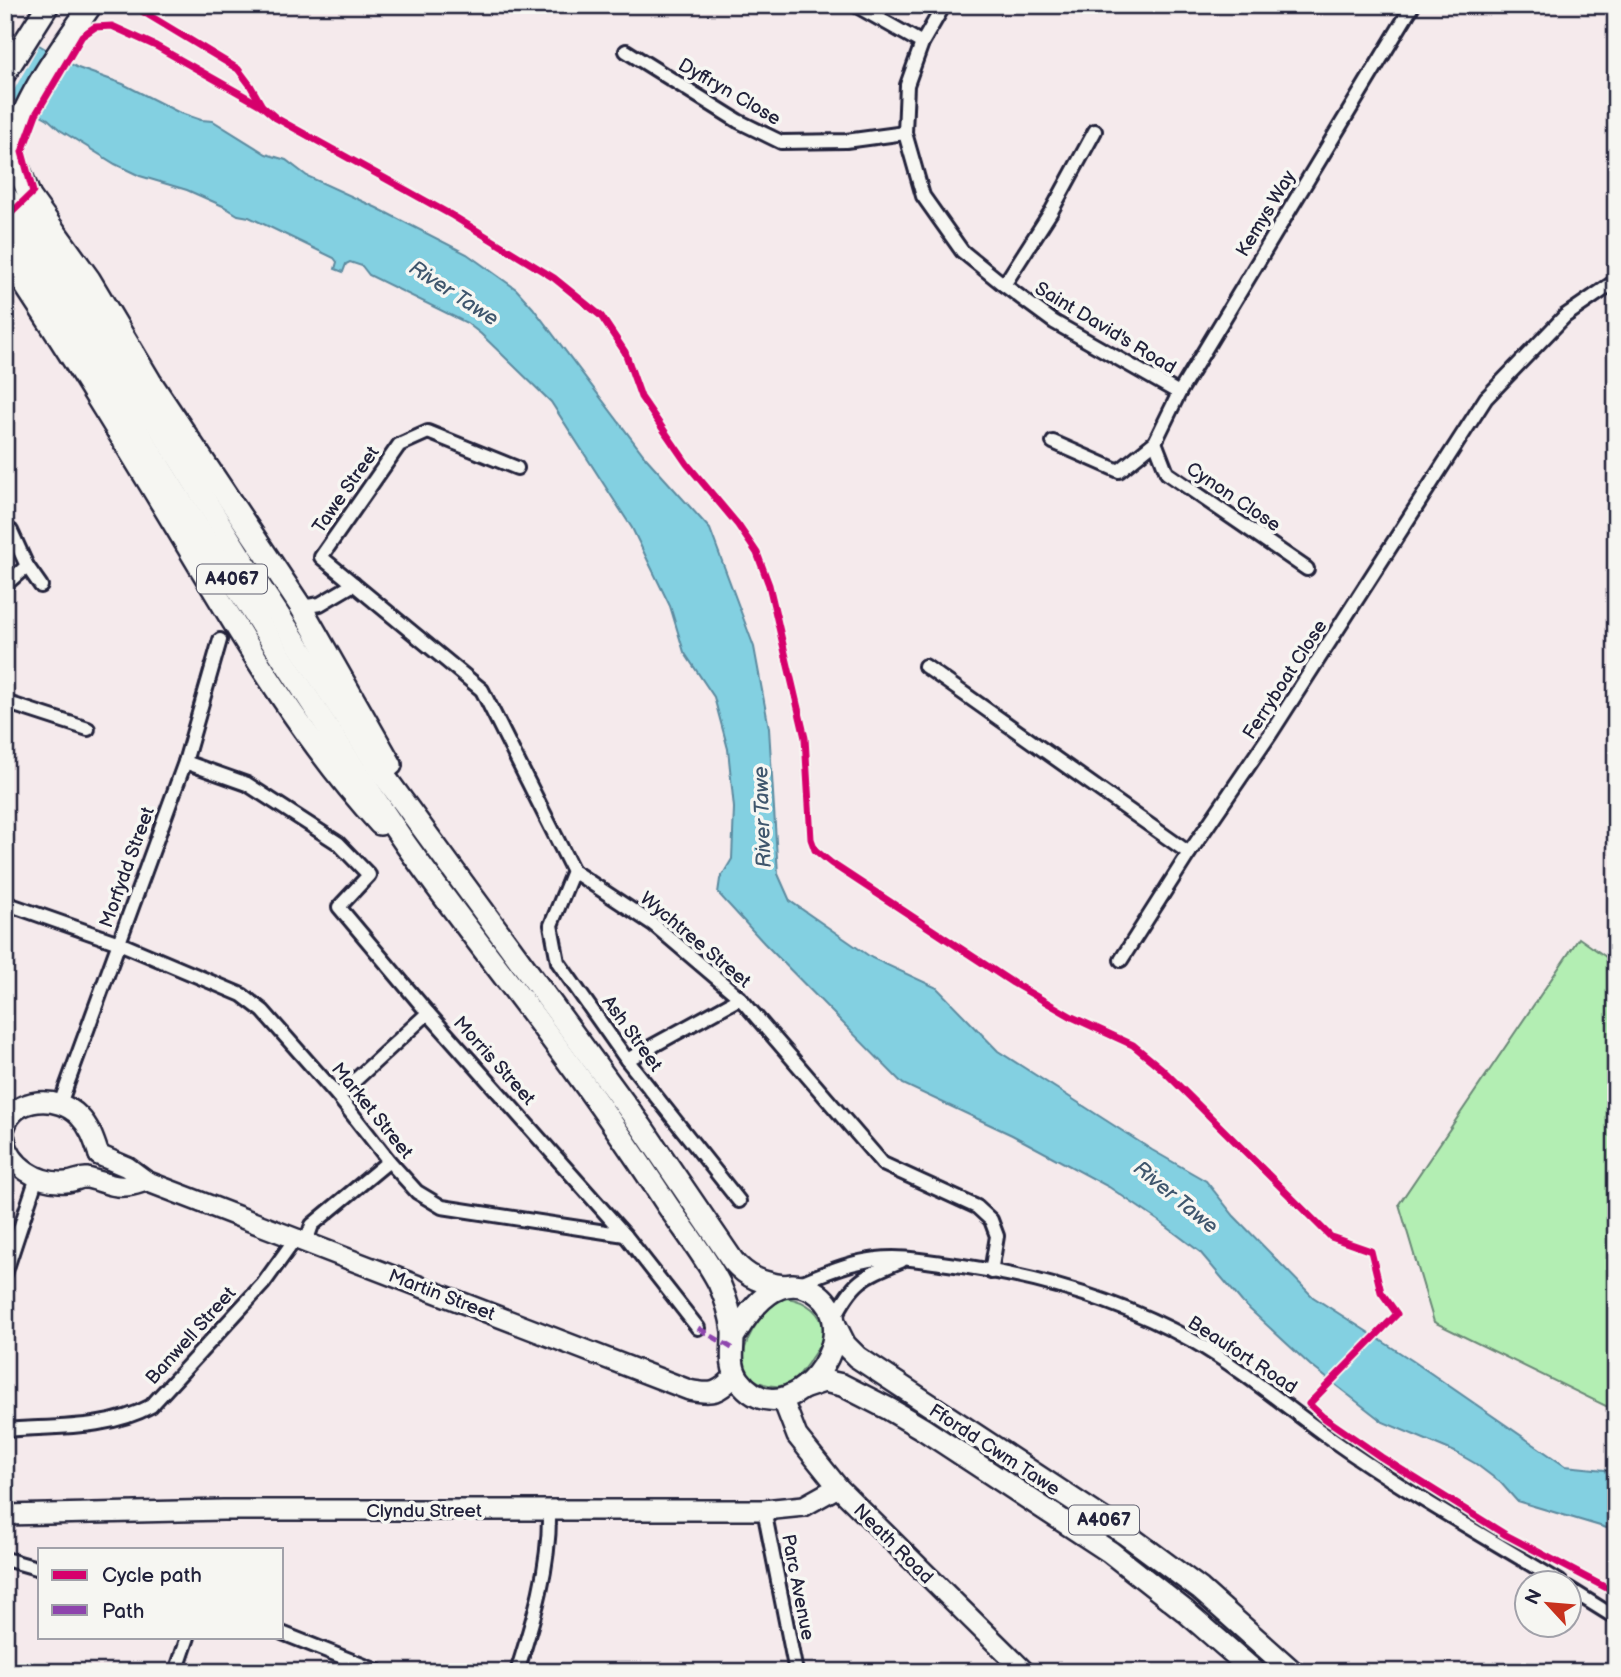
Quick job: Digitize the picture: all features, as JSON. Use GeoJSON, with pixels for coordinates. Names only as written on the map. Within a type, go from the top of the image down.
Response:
{"type":"FeatureCollection","features":[{"type":"Feature","properties":{"kind":"main road"},"geometry":{"type":"LineString","coordinates":[[5,73],[48,5]]}},
{"type":"Feature","properties":{"kind":"main road"},"geometry":{"type":"LineString","coordinates":[[91,5],[26,108],[17,128],[10,168],[89,279],[150,381],[301,607],[433,841]]}},
{"type":"Feature","properties":{"kind":"main road","name":"A4067"},"geometry":{"type":"LineString","coordinates":[[10,168],[50,252],[340,710],[642,1126],[733,1261],[745,1274],[763,1283],[790,1285]]}},
{"type":"Feature","properties":{"kind":"main road","name":"A4067"},"geometry":{"type":"LineString","coordinates":[[5,226],[61,305],[150,453],[409,848],[637,1158],[717,1279],[729,1306],[734,1336]]}},
{"type":"Feature","properties":{"kind":"main road"},"geometry":{"type":"LineString","coordinates":[[5,255],[46,316],[234,623],[311,738],[356,797],[384,828],[409,848]]}},
{"type":"Feature","properties":{"kind":"main road"},"geometry":{"type":"LineString","coordinates":[[6,1121],[17,1107],[28,1103],[60,1104],[78,1114],[93,1135],[99,1155],[83,1177]]}},
{"type":"Feature","properties":{"kind":"main road"},"geometry":{"type":"LineString","coordinates":[[5,1139],[7,1151],[18,1166],[52,1182],[68,1182],[83,1177],[122,1187],[146,1181]]}},
{"type":"Feature","properties":{"kind":"main road","name":"Martin Street"},"geometry":{"type":"LineString","coordinates":[[99,1155],[127,1167],[146,1181],[689,1390],[706,1394],[720,1391],[735,1376]]}},
{"type":"Feature","properties":{"kind":"main road"},"geometry":{"type":"LineString","coordinates":[[790,1285],[820,1296],[828,1304],[835,1322],[833,1346],[803,1388],[783,1399],[770,1401],[749,1391],[735,1376],[732,1361],[734,1336],[766,1294],[790,1285]]}},
{"type":"Feature","properties":{"kind":"main road","name":"Ffordd Cwm Tawe"},"geometry":{"type":"LineString","coordinates":[[835,1322],[845,1345],[857,1357],[1127,1535],[1200,1589],[1293,1672]]}},
{"type":"Feature","properties":{"kind":"main road","name":"Ffordd Cwm Tawe"},"geometry":{"type":"LineString","coordinates":[[803,1388],[824,1381],[842,1385],[923,1429],[1110,1552],[1185,1611],[1255,1672]]}},
{"type":"Feature","properties":{"kind":"main road","name":"Neath Road"},"geometry":{"type":"LineString","coordinates":[[783,1399],[797,1436],[838,1487],[1025,1672]]}},
{"type":"Feature","properties":{"kind":"main road","name":"Clyndu Street"},"geometry":{"type":"LineString","coordinates":[[5,1515],[223,1510],[764,1510],[804,1506],[838,1487]]}},
{"type":"Feature","properties":{"kind":"street"},"geometry":{"type":"LineString","coordinates":[[855,5],[922,43]]}},
{"type":"Feature","properties":{"kind":"street","name":"Saint David's Road"},"geometry":{"type":"LineString","coordinates":[[944,5],[922,43],[907,85],[905,133],[923,196],[962,251],[1004,285],[1054,322],[1179,393]]}},
{"type":"Feature","properties":{"kind":"street","name":"Kemys Way"},"geometry":{"type":"LineString","coordinates":[[1155,442],[1179,393],[1413,5]]}},
{"type":"Feature","properties":{"kind":"street","name":"Dyffryn Close"},"geometry":{"type":"LineString","coordinates":[[626,51],[738,121],[781,142],[846,141],[905,133]]}},
{"type":"Feature","properties":{"kind":"street"},"geometry":{"type":"LineString","coordinates":[[1004,285],[1052,210],[1094,131]]}},
{"type":"Feature","properties":{"kind":"street","name":"Ferryboat Close"},"geometry":{"type":"LineString","coordinates":[[1121,960],[1189,853],[1307,678],[1486,398],[1565,316],[1616,281]]}},
{"type":"Feature","properties":{"kind":"street","name":"Tawe Street"},"geometry":{"type":"LineString","coordinates":[[354,584],[321,557],[399,445],[428,432],[517,468]]}},
{"type":"Feature","properties":{"kind":"street"},"geometry":{"type":"LineString","coordinates":[[1053,442],[1119,471],[1155,442]]}},
{"type":"Feature","properties":{"kind":"street","name":"Cynon Close"},"geometry":{"type":"LineString","coordinates":[[1155,442],[1167,473],[1307,569]]}},
{"type":"Feature","properties":{"kind":"street"},"geometry":{"type":"LineString","coordinates":[[12,531],[27,566],[41,586]]}},
{"type":"Feature","properties":{"kind":"street"},"geometry":{"type":"LineString","coordinates":[[5,585],[27,566]]}},
{"type":"Feature","properties":{"kind":"street"},"geometry":{"type":"LineString","coordinates":[[301,607],[320,604],[354,584],[482,690],[573,871]]}},
{"type":"Feature","properties":{"kind":"street","name":"Morfydd Street"},"geometry":{"type":"LineString","coordinates":[[60,1104],[185,762],[220,640]]}},
{"type":"Feature","properties":{"kind":"street"},"geometry":{"type":"LineString","coordinates":[[925,667],[1189,853]]}},
{"type":"Feature","properties":{"kind":"street"},"geometry":{"type":"LineString","coordinates":[[5,702],[88,729]]}},
{"type":"Feature","properties":{"kind":"street","name":"Morris Street"},"geometry":{"type":"LineString","coordinates":[[185,762],[247,785],[338,844],[369,875],[339,907],[428,1013],[625,1235]]}},
{"type":"Feature","properties":{"kind":"street","name":"Wychtree Street"},"geometry":{"type":"LineString","coordinates":[[573,871],[653,923],[740,998],[883,1164],[977,1207],[991,1220],[997,1236],[991,1272]]}},
{"type":"Feature","properties":{"kind":"street","name":"Ash Street"},"geometry":{"type":"LineString","coordinates":[[573,871],[551,925],[558,962],[627,1060],[739,1201]]}},
{"type":"Feature","properties":{"kind":"street","name":"Market Street"},"geometry":{"type":"LineString","coordinates":[[5,903],[119,943],[242,995],[264,1011],[417,1192],[442,1207],[625,1235]]}},
{"type":"Feature","properties":{"kind":"street"},"geometry":{"type":"LineString","coordinates":[[627,1060],[740,998]]}},
{"type":"Feature","properties":{"kind":"street"},"geometry":{"type":"LineString","coordinates":[[338,1096],[428,1013]]}},
{"type":"Feature","properties":{"kind":"street","name":"Banwell Street"},"geometry":{"type":"LineString","coordinates":[[5,1430],[111,1421],[151,1406],[263,1284],[312,1225],[389,1161]]}},
{"type":"Feature","properties":{"kind":"street"},"geometry":{"type":"LineString","coordinates":[[5,1274],[37,1177]]}},
{"type":"Feature","properties":{"kind":"street"},"geometry":{"type":"LineString","coordinates":[[625,1235],[698,1328]]}},
{"type":"Feature","properties":{"kind":"street","name":"Beaufort Road"},"geometry":{"type":"LineString","coordinates":[[790,1285],[847,1265],[878,1258],[907,1258],[991,1272],[1077,1292],[1116,1306],[1191,1340],[1254,1380],[1374,1468],[1536,1568]]}},
{"type":"Feature","properties":{"kind":"street"},"geometry":{"type":"LineString","coordinates":[[835,1322],[847,1293],[855,1284],[907,1258]]}},
{"type":"Feature","properties":{"kind":"street","name":"Parc Avenue"},"geometry":{"type":"LineString","coordinates":[[764,1510],[796,1672]]}},
{"type":"Feature","properties":{"kind":"street"},"geometry":{"type":"LineString","coordinates":[[517,1672],[540,1600],[549,1542],[549,1511]]}},
{"type":"Feature","properties":{"kind":"street"},"geometry":{"type":"LineString","coordinates":[[5,1559],[38,1568]]}},
{"type":"Feature","properties":{"kind":"street"},"geometry":{"type":"LineString","coordinates":[[1582,1596],[1616,1618]]}},
{"type":"Feature","properties":{"kind":"street"},"geometry":{"type":"LineString","coordinates":[[284,1634],[380,1672]]}},
{"type":"Feature","properties":{"kind":"street"},"geometry":{"type":"LineString","coordinates":[[176,1672],[188,1638]]}},
{"type":"Feature","properties":{"kind":"green space"},"geometry":{"type":"Polygon","coordinates":[[[1579,938],[1616,964],[1616,1411],[1434,1322],[1399,1204],[1579,938]]]}},
{"type":"Feature","properties":{"kind":"green space"},"geometry":{"type":"Polygon","coordinates":[[[786,1298],[806,1305],[817,1314],[823,1327],[823,1335],[817,1349],[796,1378],[785,1385],[772,1386],[754,1379],[748,1373],[744,1365],[745,1347],[753,1330],[771,1305],[786,1298]]]}},
{"type":"Feature","properties":{"kind":"water","name":"River Tawe"},"geometry":{"type":"Polygon","coordinates":[[[5,25],[78,68],[123,84],[178,112],[213,121],[266,154],[286,160],[307,176],[467,254],[516,289],[646,458],[710,529],[754,647],[769,728],[778,874],[790,901],[872,958],[937,988],[998,1051],[1152,1150],[1206,1181],[1234,1216],[1313,1297],[1413,1361],[1565,1466],[1605,1470],[1616,1477],[1616,1535],[1610,1529],[1517,1501],[1501,1483],[1476,1464],[1455,1452],[1383,1422],[1310,1365],[1243,1303],[1200,1252],[1159,1221],[1109,1187],[1012,1135],[903,1084],[718,893],[720,879],[732,859],[734,808],[728,749],[714,697],[684,652],[670,606],[632,528],[551,402],[467,323],[369,275],[362,266],[350,262],[346,264],[343,272],[335,269],[337,262],[334,258],[249,217],[238,215],[187,190],[140,176],[115,164],[60,130],[48,119],[5,95],[5,25]]]}},
{"type":"Feature","properties":{"kind":"pier"},"geometry":{"type":"Polygon","coordinates":[[[11,23],[41,42],[9,99],[5,97],[5,34],[11,23]]]}},
{"type":"Feature","properties":{"kind":"pier"},"geometry":{"type":"Polygon","coordinates":[[[51,47],[72,60],[40,116],[18,104],[51,47]]]}},
{"type":"Feature","properties":{"kind":"marked path"},"geometry":{"type":"LineString","coordinates":[[698,1328],[732,1348]]}},
{"type":"Feature","properties":{"kind":"cycle path"},"geometry":{"type":"LineString","coordinates":[[132,5],[238,69],[262,106],[276,118],[453,216],[554,278],[601,316],[625,352],[641,397],[687,464],[738,525],[757,553],[769,585],[805,738],[811,839],[815,850],[1013,983],[1072,1017],[1133,1045],[1162,1069],[1331,1237],[1371,1251],[1381,1292],[1397,1314],[1309,1404],[1323,1417],[1381,1457],[1506,1535],[1616,1593]]}},
{"type":"Feature","properties":{"kind":"cycle path"},"geometry":{"type":"LineString","coordinates":[[5,219],[33,192],[22,152],[36,114],[82,36],[95,27],[112,26],[156,46],[262,106]]}}]}
